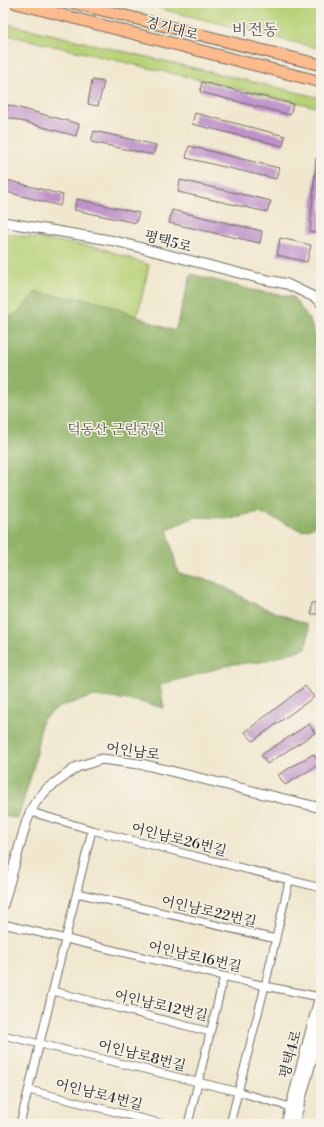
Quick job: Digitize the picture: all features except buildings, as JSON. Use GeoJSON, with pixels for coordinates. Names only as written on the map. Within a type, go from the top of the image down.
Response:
{"type":"FeatureCollection","features":[{"type":"Feature","properties":{"kind":"main road","name":"경기대로"},"geometry":{"type":"LineString","coordinates":[[16,3],[321,82]]}},
{"type":"Feature","properties":{"kind":"main road","name":"경기대로"},"geometry":{"type":"LineString","coordinates":[[74,3],[321,65]]}},
{"type":"Feature","properties":{"kind":"main road"},"geometry":{"type":"LineString","coordinates":[[104,3],[130,11],[141,20]]}},
{"type":"Feature","properties":{"kind":"street","name":"평택5로"},"geometry":{"type":"LineString","coordinates":[[3,222],[115,241],[258,278],[287,284],[318,299],[321,303]]}},
{"type":"Feature","properties":{"kind":"street","name":"어인남로"},"geometry":{"type":"LineString","coordinates":[[3,905],[7,876],[27,820],[35,803],[47,789],[77,767],[102,760],[146,765],[321,808]]}},
{"type":"Feature","properties":{"kind":"street","name":"어인남로26번길"},"geometry":{"type":"LineString","coordinates":[[31,812],[92,830],[321,888]]}},
{"type":"Feature","properties":{"kind":"street"},"geometry":{"type":"LineString","coordinates":[[20,1124],[92,830]]}},
{"type":"Feature","properties":{"kind":"street"},"geometry":{"type":"LineString","coordinates":[[230,1124],[265,986],[289,881]]}},
{"type":"Feature","properties":{"kind":"street","name":"어인남로22번길"},"geometry":{"type":"LineString","coordinates":[[77,894],[276,939]]}},
{"type":"Feature","properties":{"kind":"street","name":"어인남로16번길"},"geometry":{"type":"LineString","coordinates":[[3,924],[265,986],[320,995]]}},
{"type":"Feature","properties":{"kind":"street","name":"어인남로12번길"},"geometry":{"type":"LineString","coordinates":[[53,991],[210,1032],[224,976]]}},
{"type":"Feature","properties":{"kind":"street","name":"평택4로"},"geometry":{"type":"LineString","coordinates":[[286,1124],[320,995]]}},
{"type":"Feature","properties":{"kind":"street","name":"평택4로"},"geometry":{"type":"LineString","coordinates":[[294,1124],[321,1026]]}},
{"type":"Feature","properties":{"kind":"street"},"geometry":{"type":"LineString","coordinates":[[188,1124],[210,1032]]}},
{"type":"Feature","properties":{"kind":"street","name":"어인남로8번길"},"geometry":{"type":"LineString","coordinates":[[3,1035],[238,1092],[290,1108]]}},
{"type":"Feature","properties":{"kind":"street","name":"어인남로4번길"},"geometry":{"type":"LineString","coordinates":[[29,1090],[163,1124]]}},
{"type":"Feature","properties":{"kind":"green space"},"geometry":{"type":"Polygon","coordinates":[[[151,3],[291,3],[321,11],[321,49],[165,10],[151,3]]]}},
{"type":"Feature","properties":{"kind":"green space"},"geometry":{"type":"Polygon","coordinates":[[[3,23],[321,98],[321,108],[3,34],[3,23]]]}},
{"type":"Feature","properties":{"kind":"green space"},"geometry":{"type":"Polygon","coordinates":[[[3,233],[101,248],[149,265],[137,317],[98,301],[35,293],[19,312],[3,320],[3,233]]]}},
{"type":"Feature","properties":{"kind":"green space","name":"덕동산 근린공원"},"geometry":{"type":"Polygon","coordinates":[[[191,274],[252,290],[293,297],[309,319],[321,349],[321,524],[302,531],[260,512],[229,518],[195,517],[167,529],[178,573],[215,582],[257,605],[306,624],[309,630],[306,648],[261,662],[233,664],[160,685],[164,708],[137,701],[94,696],[59,707],[42,720],[33,769],[18,819],[3,815],[3,320],[19,312],[35,293],[98,301],[175,331],[191,274]]]}},
{"type":"Feature","properties":{"kind":"district","name":"비전동"},"geometry":{"type":"Point","coordinates":[255,29]}}]}
